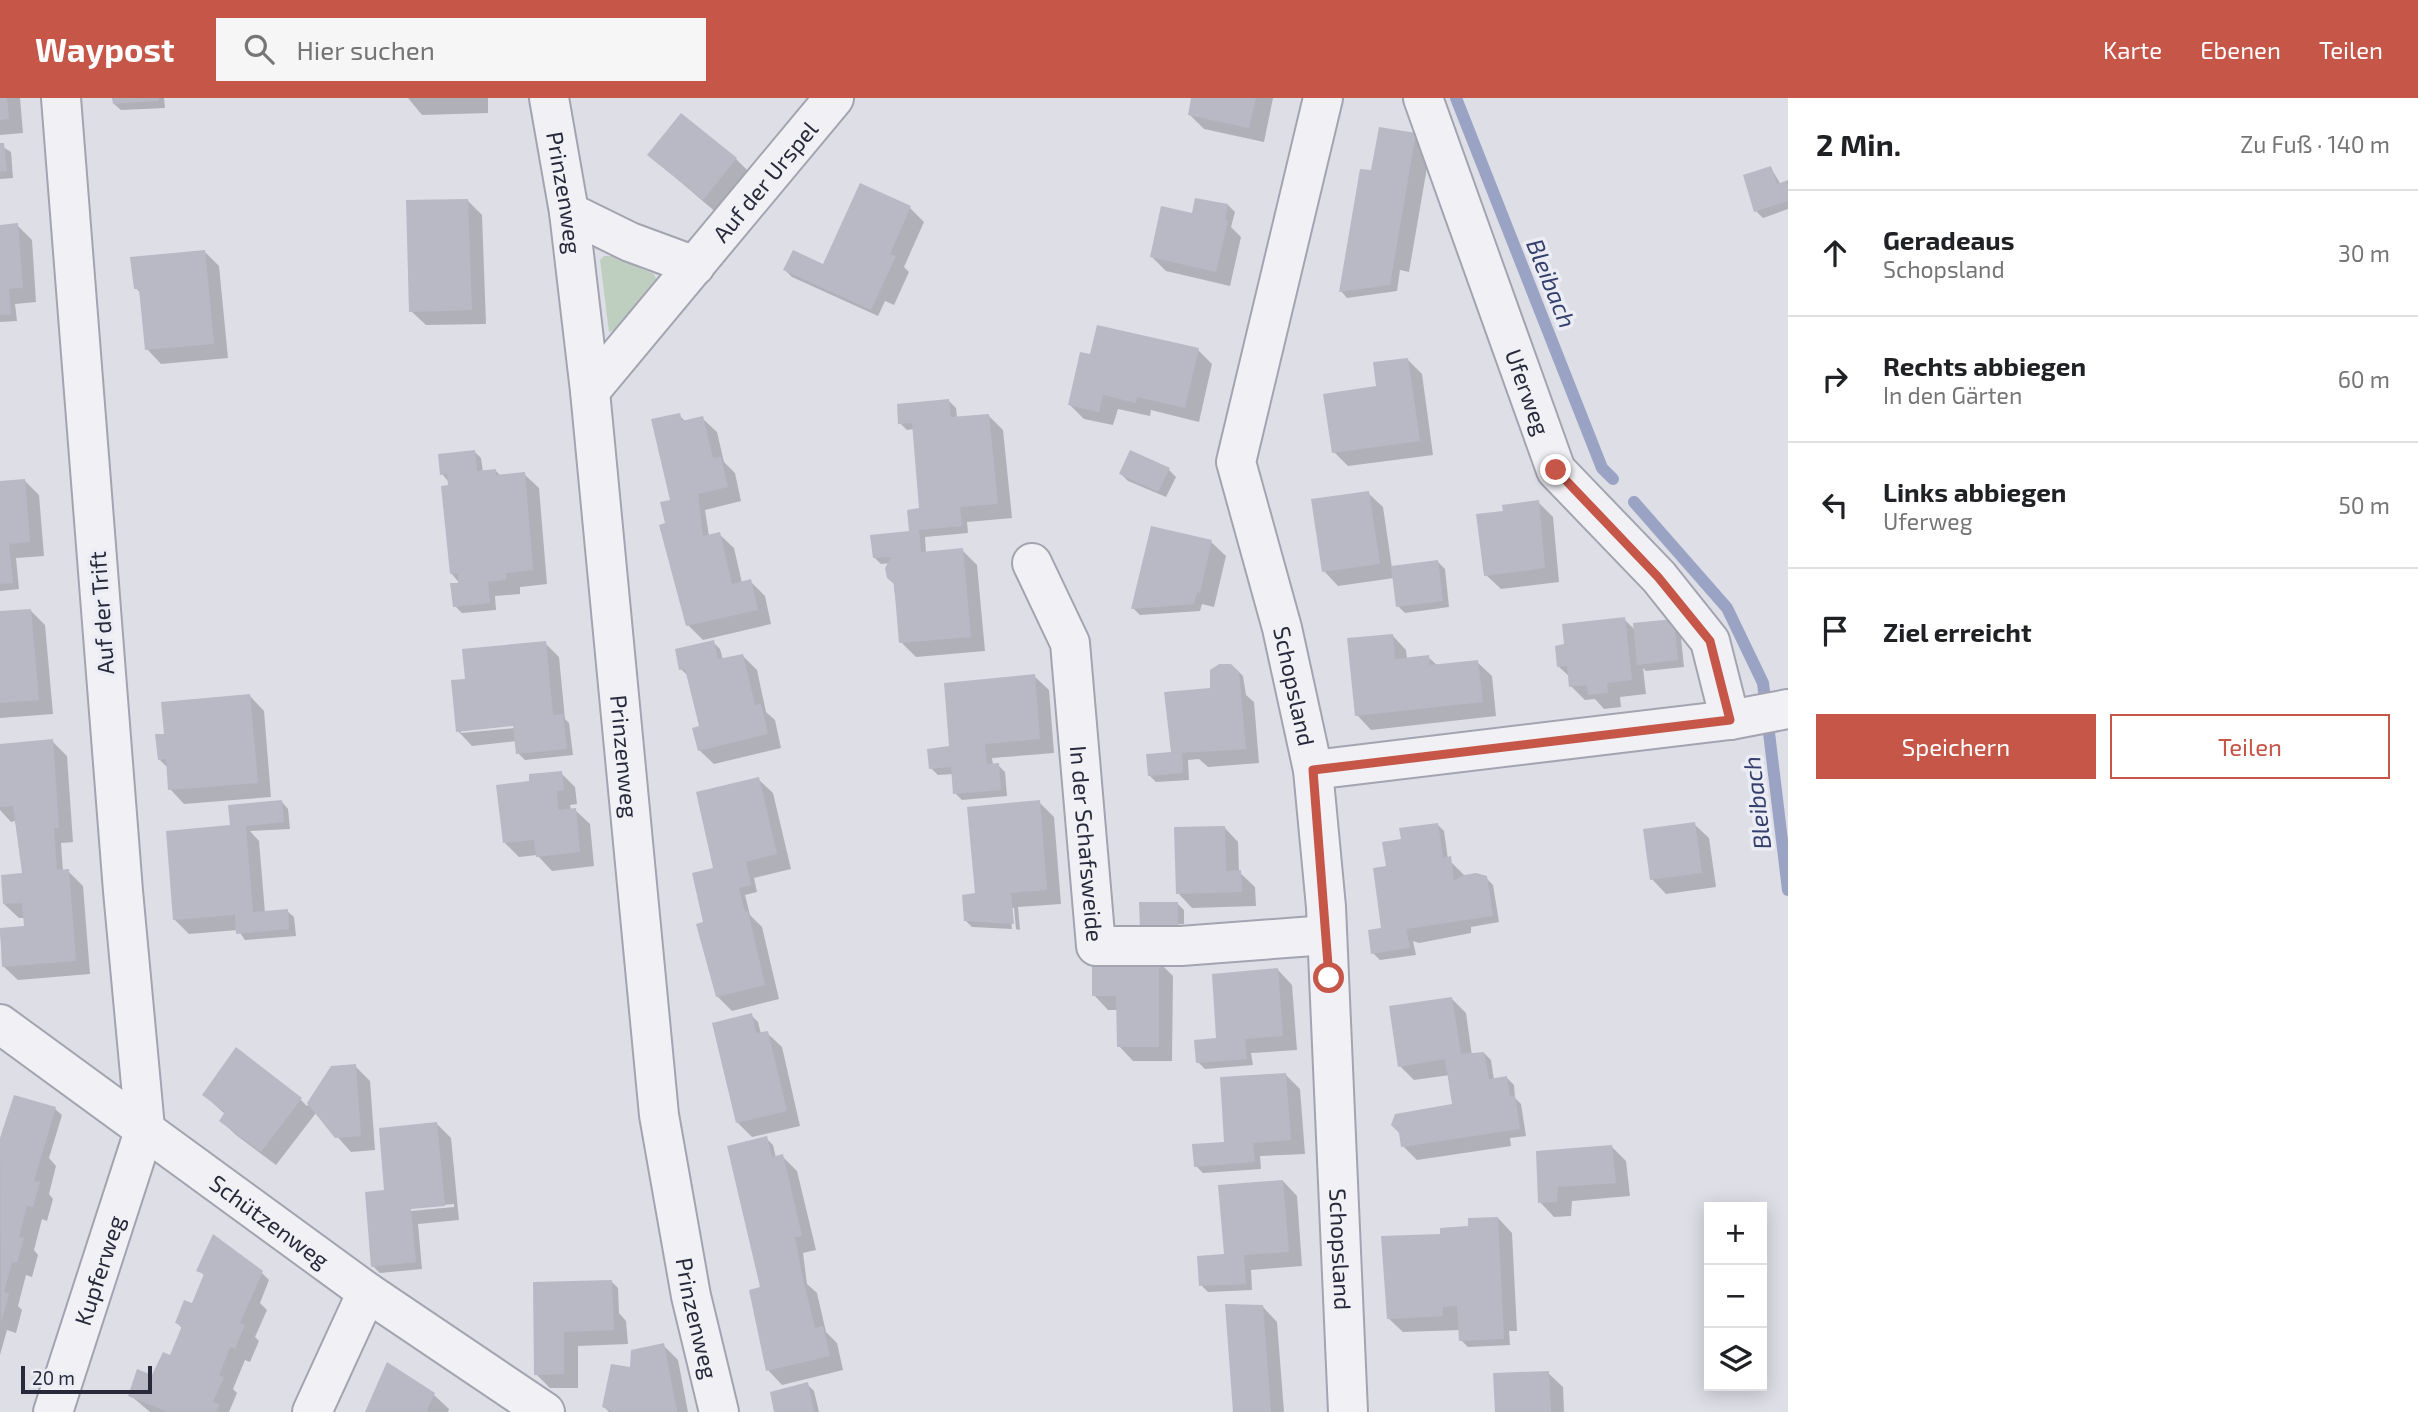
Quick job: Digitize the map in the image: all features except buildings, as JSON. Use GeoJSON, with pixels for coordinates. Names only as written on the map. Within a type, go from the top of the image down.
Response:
{"type":"FeatureCollection","features":[{"type":"Feature","properties":{"kind":"street","name":"Auf der Trift"},"geometry":{"type":"LineString","coordinates":[[61,98],[123,891],[145,1128]]}},
{"type":"Feature","properties":{"kind":"street","name":"Prinzenweg"},"geometry":{"type":"LineString","coordinates":[[549,98],[569,212],[590,391],[659,1115],[691,1296],[719,1412]]}},
{"type":"Feature","properties":{"kind":"street","name":"Auf der Urspel"},"geometry":{"type":"LineString","coordinates":[[590,391],[834,98]]}},
{"type":"Feature","properties":{"kind":"street","name":"Schopsland"},"geometry":{"type":"LineString","coordinates":[[1323,98],[1237,462],[1282,628],[1313,770],[1327,935],[1348,1412]]}},
{"type":"Feature","properties":{"kind":"street","name":"Uferweg"},"geometry":{"type":"LineString","coordinates":[[1423,98],[1556,470],[1658,577],[1710,641],[1756,714]]}},
{"type":"Feature","properties":{"kind":"street"},"geometry":{"type":"LineString","coordinates":[[569,212],[630,242],[695,266]]}},
{"type":"Feature","properties":{"kind":"street","name":"In der Schafsweide"},"geometry":{"type":"LineString","coordinates":[[1032,563],[1070,643],[1096,946],[1181,946],[1327,935]]}},
{"type":"Feature","properties":{"kind":"street"},"geometry":{"type":"LineString","coordinates":[[1313,770],[1756,714]]}},
{"type":"Feature","properties":{"kind":"street","name":"Schützenweg"},"geometry":{"type":"LineString","coordinates":[[0,1024],[367,1292],[545,1412]]}},
{"type":"Feature","properties":{"kind":"street","name":"Kupferweg"},"geometry":{"type":"LineString","coordinates":[[53,1412],[145,1128]]}},
{"type":"Feature","properties":{"kind":"street"},"geometry":{"type":"LineString","coordinates":[[312,1412],[367,1292]]}},
{"type":"Feature","properties":{"kind":"green space"},"geometry":{"type":"Polygon","coordinates":[[[604,256],[612,256],[654,274],[656,279],[618,329],[609,332],[600,260],[604,256]]]}},
{"type":"Feature","properties":{"kind":"waterway","name":"Bleibach"},"geometry":{"type":"LineString","coordinates":[[1456,98],[1602,468],[1613,479]]}},
{"type":"Feature","properties":{"kind":"waterway","name":"Bleibach"},"geometry":{"type":"LineString","coordinates":[[1634,502],[1727,608],[1763,683],[1788,890]]}},
{"type":"Feature","properties":{"kind":"route"},"geometry":{"type":"LineString","coordinates":[[1329,978],[1326,907],[1313,770],[1730,720],[1710,641],[1658,577],[1556,470]]}}]}
